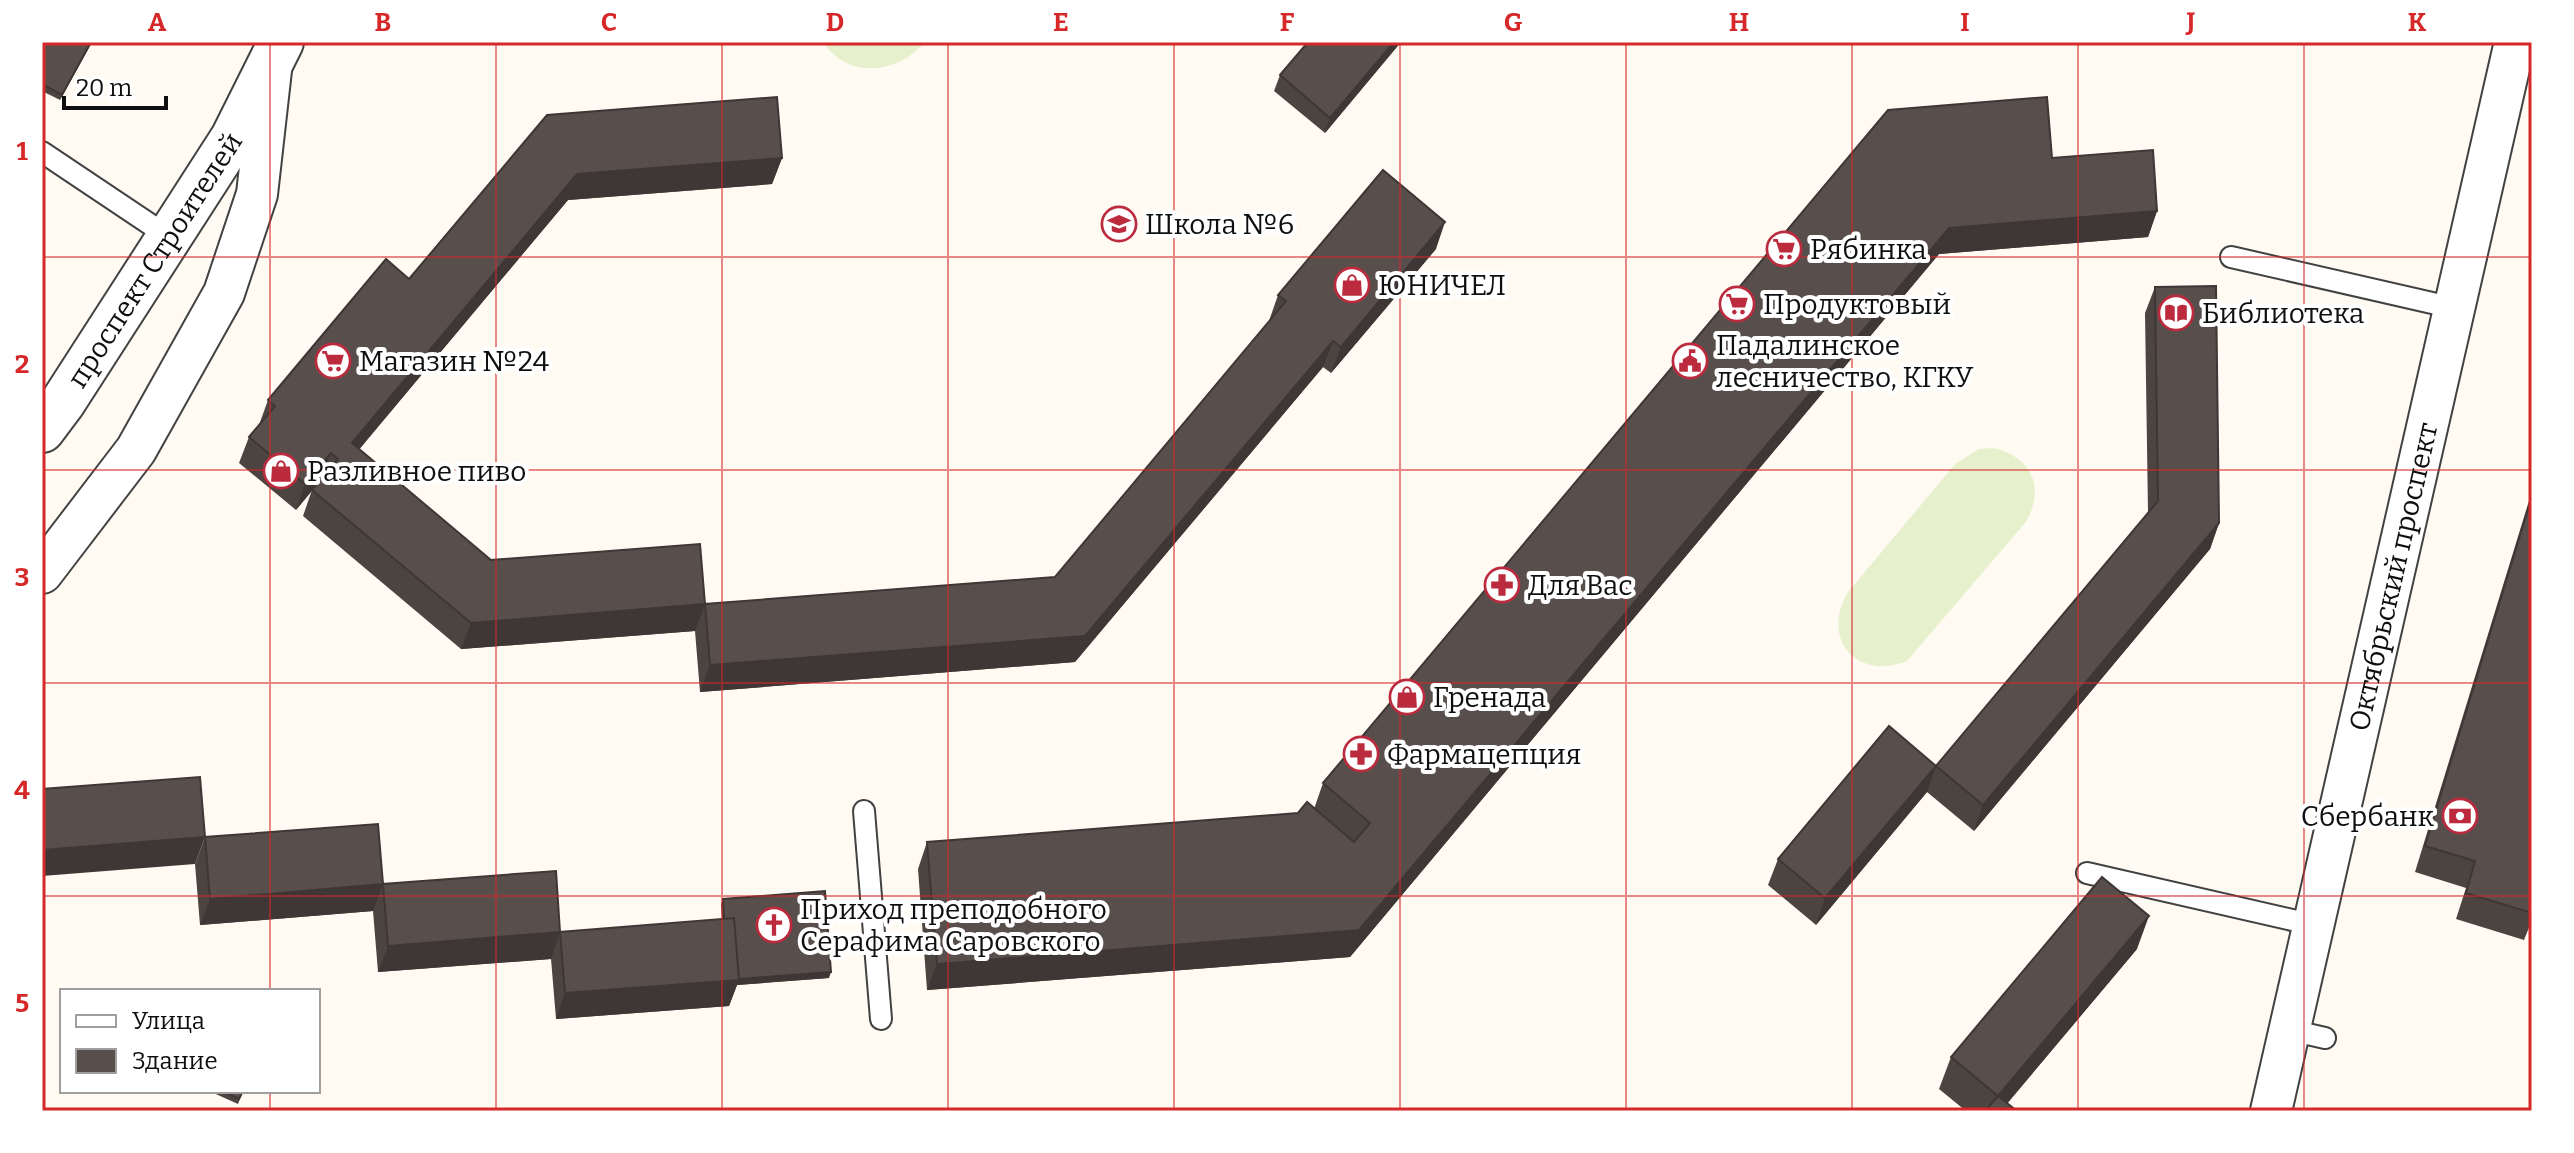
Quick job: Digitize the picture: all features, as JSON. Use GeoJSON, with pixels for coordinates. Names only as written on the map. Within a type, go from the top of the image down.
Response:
{"type":"FeatureCollection","features":[{"type":"Feature","properties":{"kind":"street","name":"Октябрьский проспект"},"geometry":{"type":"LineString","coordinates":[[2271,1111],[2308,1034],[2314,925],[2515,42]]}},
{"type":"Feature","properties":{"kind":"street","name":"проспект Строителей"},"geometry":{"type":"LineString","coordinates":[[42,430],[233,138],[277,50]]}},
{"type":"Feature","properties":{"kind":"street"},"geometry":{"type":"LineString","coordinates":[[42,573],[136,450],[224,293],[257,194],[277,50]]}},
{"type":"Feature","properties":{"kind":"lane"},"geometry":{"type":"LineString","coordinates":[[42,152],[169,237]]}},
{"type":"Feature","properties":{"kind":"lane"},"geometry":{"type":"LineString","coordinates":[[2231,257],[2454,308]]}},
{"type":"Feature","properties":{"kind":"lane"},"geometry":{"type":"LineString","coordinates":[[864,811],[881,1019]]}},
{"type":"Feature","properties":{"kind":"lane"},"geometry":{"type":"LineString","coordinates":[[2087,873],[2314,925]]}},
{"type":"Feature","properties":{"kind":"green space"},"geometry":{"type":"Polygon","coordinates":[[[823,42],[925,42],[901,61],[873,68],[846,63],[823,42]]]}},
{"type":"Feature","properties":{"kind":"green space"},"geometry":{"type":"Polygon","coordinates":[[[1993,448],[2018,459],[2032,476],[2034,498],[2025,523],[1907,661],[1889,666],[1859,660],[1848,652],[1838,625],[1840,609],[1848,592],[1955,464],[1979,449],[1993,448]]]}},
{"type":"Feature","properties":{"kind":"building"},"geometry":{"type":"Polygon","coordinates":[[[42,42],[91,42],[62,95],[42,84],[42,42]]]}},
{"type":"Feature","properties":{"kind":"building"},"geometry":{"type":"Polygon","coordinates":[[[1308,42],[1394,42],[1330,118],[1280,75],[1308,42]]]}},
{"type":"Feature","properties":{"kind":"building"},"geometry":{"type":"Polygon","coordinates":[[[777,97],[782,158],[577,174],[352,443],[491,560],[700,544],[705,604],[471,623],[312,490],[338,459],[331,453],[305,484],[249,437],[275,406],[268,400],[386,259],[409,279],[547,115],[777,97]]]}},
{"type":"Feature","properties":{"kind":"building"},"geometry":{"type":"Polygon","coordinates":[[[2047,97],[2052,158],[2153,150],[2157,211],[1949,228],[1359,930],[937,964],[927,842],[1298,813],[1307,802],[1354,842],[1370,823],[1323,783],[1888,110],[2047,97]]]}},
{"type":"Feature","properties":{"kind":"building"},"geometry":{"type":"Polygon","coordinates":[[[1383,170],[1445,222],[1341,347],[1333,341],[1085,636],[710,665],[705,604],[1055,577],[1286,301],[1278,295],[1383,170]]]}},
{"type":"Feature","properties":{"kind":"building"},"geometry":{"type":"Polygon","coordinates":[[[2216,286],[2219,523],[1983,805],[1936,766],[2158,501],[2155,287],[2216,286]]]}},
{"type":"Feature","properties":{"kind":"building"},"geometry":{"type":"Polygon","coordinates":[[[2532,496],[2532,913],[2466,893],[2475,861],[2425,846],[2532,496]]]}},
{"type":"Feature","properties":{"kind":"building"},"geometry":{"type":"Polygon","coordinates":[[[1889,726],[1936,766],[1825,898],[1778,859],[1889,726]]]}},
{"type":"Feature","properties":{"kind":"building"},"geometry":{"type":"Polygon","coordinates":[[[200,777],[205,837],[42,850],[42,789],[200,777]]]}},
{"type":"Feature","properties":{"kind":"building"},"geometry":{"type":"Polygon","coordinates":[[[378,824],[383,884],[210,899],[205,837],[378,824]]]}},
{"type":"Feature","properties":{"kind":"building"},"geometry":{"type":"Polygon","coordinates":[[[556,871],[560,932],[388,946],[383,884],[556,871]]]}},
{"type":"Feature","properties":{"kind":"building"},"geometry":{"type":"Polygon","coordinates":[[[2102,877],[2149,916],[1998,1096],[1951,1057],[2102,877]]]}},
{"type":"Feature","properties":{"kind":"building","name":"Приход преподобного Серафима Саровского"},"geometry":{"type":"Polygon","coordinates":[[[825,891],[831,972],[739,979],[734,918],[724,919],[723,899],[825,891]]]}},
{"type":"Feature","properties":{"kind":"building"},"geometry":{"type":"Polygon","coordinates":[[[734,918],[739,980],[565,993],[560,932],[734,918]]]}},
{"type":"Feature","properties":{"kind":"building"},"geometry":{"type":"Polygon","coordinates":[[[227,1093],[242,1093],[239,1099],[227,1093]]]}},
{"type":"Feature","properties":{"kind":"building"},"geometry":{"type":"Polygon","coordinates":[[[1998,1096],[2017,1111],[1985,1111],[1998,1096]]]}},
{"type":"Feature","properties":{"kind":"place","name":"Школа №6"},"geometry":{"type":"Point","coordinates":[1119,224]}},
{"type":"Feature","properties":{"kind":"place","name":"Рябинка"},"geometry":{"type":"Point","coordinates":[1784,249]}},
{"type":"Feature","properties":{"kind":"place","name":"ЮНИЧЕЛ"},"geometry":{"type":"Point","coordinates":[1352,285]}},
{"type":"Feature","properties":{"kind":"place","name":"Продуктовый"},"geometry":{"type":"Point","coordinates":[1737,304]}},
{"type":"Feature","properties":{"kind":"place","name":"Библиотека"},"geometry":{"type":"Point","coordinates":[2176,313]}},
{"type":"Feature","properties":{"kind":"place","name":"Магазин №24"},"geometry":{"type":"Point","coordinates":[333,361]}},
{"type":"Feature","properties":{"kind":"place","name":"Падалинское лесничество, КГКУ"},"geometry":{"type":"Point","coordinates":[1690,361]}},
{"type":"Feature","properties":{"kind":"place","name":"Разливное пиво"},"geometry":{"type":"Point","coordinates":[281,471]}},
{"type":"Feature","properties":{"kind":"place","name":"Для Вас"},"geometry":{"type":"Point","coordinates":[1502,585]}},
{"type":"Feature","properties":{"kind":"place","name":"Гренада"},"geometry":{"type":"Point","coordinates":[1407,697]}},
{"type":"Feature","properties":{"kind":"place","name":"Фармацепция"},"geometry":{"type":"Point","coordinates":[1361,754]}},
{"type":"Feature","properties":{"kind":"place","name":"Сбербанк"},"geometry":{"type":"Point","coordinates":[2460,816]}},
{"type":"Feature","properties":{"kind":"place","name":"Приход преподобного Серафима Саровского"},"geometry":{"type":"Point","coordinates":[774,925]}}]}
